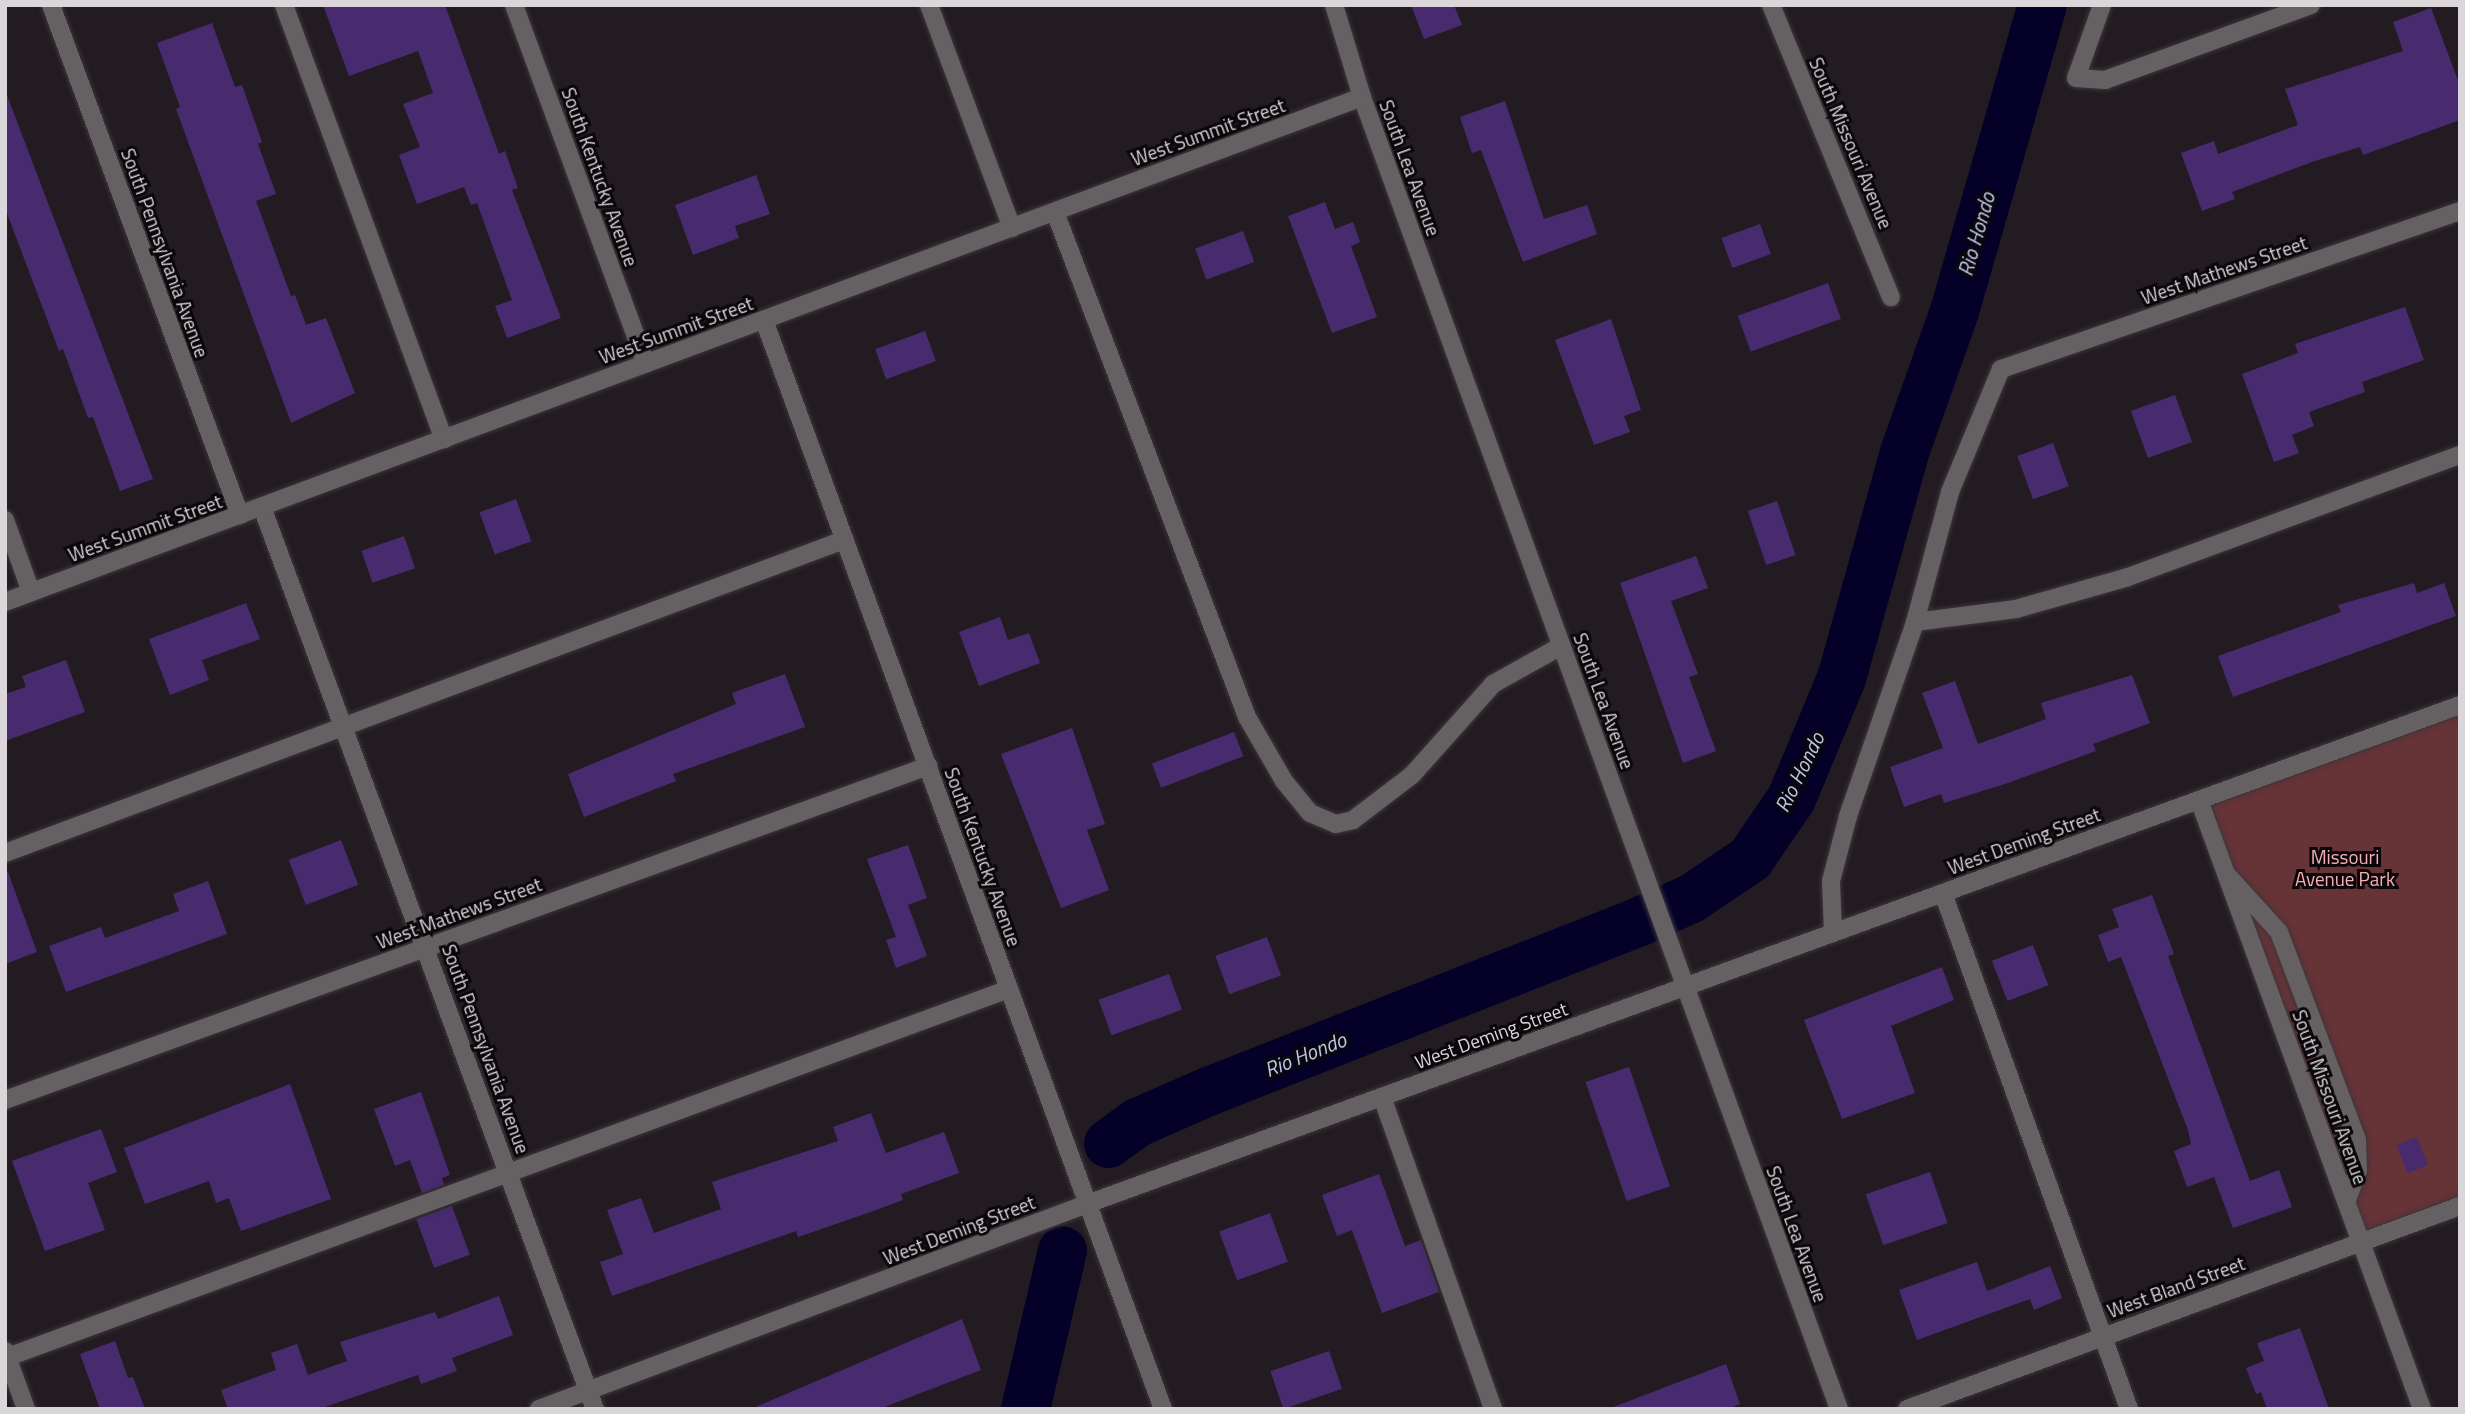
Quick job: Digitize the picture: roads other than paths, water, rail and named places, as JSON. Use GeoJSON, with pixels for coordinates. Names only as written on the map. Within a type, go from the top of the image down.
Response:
{"type":"FeatureCollection","features":[{"type":"Feature","properties":{"kind":"street","name":"South Pennsylvania Avenue"},"geometry":{"type":"LineString","coordinates":[[51,5],[240,515]]}},
{"type":"Feature","properties":{"kind":"street"},"geometry":{"type":"LineString","coordinates":[[284,5],[444,439]]}},
{"type":"Feature","properties":{"kind":"street","name":"South Kentucky Avenue"},"geometry":{"type":"LineString","coordinates":[[514,5],[646,363]]}},
{"type":"Feature","properties":{"kind":"street"},"geometry":{"type":"LineString","coordinates":[[929,5],[1012,228]]}},
{"type":"Feature","properties":{"kind":"street","name":"South Lea Avenue"},"geometry":{"type":"LineString","coordinates":[[1334,5],[1362,97],[1839,1409]]}},
{"type":"Feature","properties":{"kind":"street","name":"South Missouri Avenue"},"geometry":{"type":"LineString","coordinates":[[1771,5],[1891,296]]}},
{"type":"Feature","properties":{"kind":"street"},"geometry":{"type":"LineString","coordinates":[[2102,5],[2076,78],[2105,80],[2311,5]]}},
{"type":"Feature","properties":{"kind":"street","name":"West Summit Street"},"geometry":{"type":"LineString","coordinates":[[5,602],[1362,97]]}},
{"type":"Feature","properties":{"kind":"street","name":"West Mathews Street"},"geometry":{"type":"LineString","coordinates":[[1915,622],[1950,492],[2001,369],[2460,211]]}},
{"type":"Feature","properties":{"kind":"street"},"geometry":{"type":"LineString","coordinates":[[1055,212],[1247,717],[1284,781],[1310,813],[1336,824],[1353,820],[1412,775],[1493,684],[1561,646]]}},
{"type":"Feature","properties":{"kind":"street","name":"South Kentucky Avenue"},"geometry":{"type":"LineString","coordinates":[[764,320],[1163,1409]]}},
{"type":"Feature","properties":{"kind":"street"},"geometry":{"type":"LineString","coordinates":[[1833,933],[1831,881],[1845,829],[1915,622],[2016,609],[2128,577],[2460,455]]}},
{"type":"Feature","properties":{"kind":"street","name":"South Pennsylvania Avenue"},"geometry":{"type":"LineString","coordinates":[[262,507],[595,1409]]}},
{"type":"Feature","properties":{"kind":"street"},"geometry":{"type":"LineString","coordinates":[[5,520],[31,592]]}},
{"type":"Feature","properties":{"kind":"street"},"geometry":{"type":"LineString","coordinates":[[5,853],[344,729],[844,540]]}},
{"type":"Feature","properties":{"kind":"street","name":"West Deming Street"},"geometry":{"type":"LineString","coordinates":[[539,1409],[1087,1204],[2460,705]]}},
{"type":"Feature","properties":{"kind":"street","name":"West Mathews Street"},"geometry":{"type":"LineString","coordinates":[[5,1100],[928,766]]}},
{"type":"Feature","properties":{"kind":"street","name":"South Missouri Avenue"},"geometry":{"type":"LineString","coordinates":[[2199,800],[2422,1409]]}},
{"type":"Feature","properties":{"kind":"street"},"geometry":{"type":"LineString","coordinates":[[2226,874],[2279,932],[2352,1127],[2361,1157],[2346,1202]]}},
{"type":"Feature","properties":{"kind":"street"},"geometry":{"type":"LineString","coordinates":[[1943,893],[2129,1409]]}},
{"type":"Feature","properties":{"kind":"street"},"geometry":{"type":"LineString","coordinates":[[26,1409],[6,1355],[1009,989]]}},
{"type":"Feature","properties":{"kind":"street"},"geometry":{"type":"LineString","coordinates":[[1382,1097],[1493,1409]]}},
{"type":"Feature","properties":{"kind":"street","name":"West Bland Street"},"geometry":{"type":"LineString","coordinates":[[1907,1409],[2460,1206]]}},
{"type":"Feature","properties":{"kind":"waterway","name":"Rio Hondo"},"geometry":{"type":"LineString","coordinates":[[1108,1143],[1137,1122],[1208,1091],[1637,922],[1691,898],[1750,858],[1791,798],[1841,678],[1904,452],[1954,311],[2042,5]]}},
{"type":"Feature","properties":{"kind":"waterway","name":"Rio Hondo"},"geometry":{"type":"LineString","coordinates":[[1025,1409],[1062,1250]]}},
{"type":"Feature","properties":{"kind":"park label","name":"Missouri Avenue Park"},"geometry":{"type":"Point","coordinates":[2345,868]}}]}
